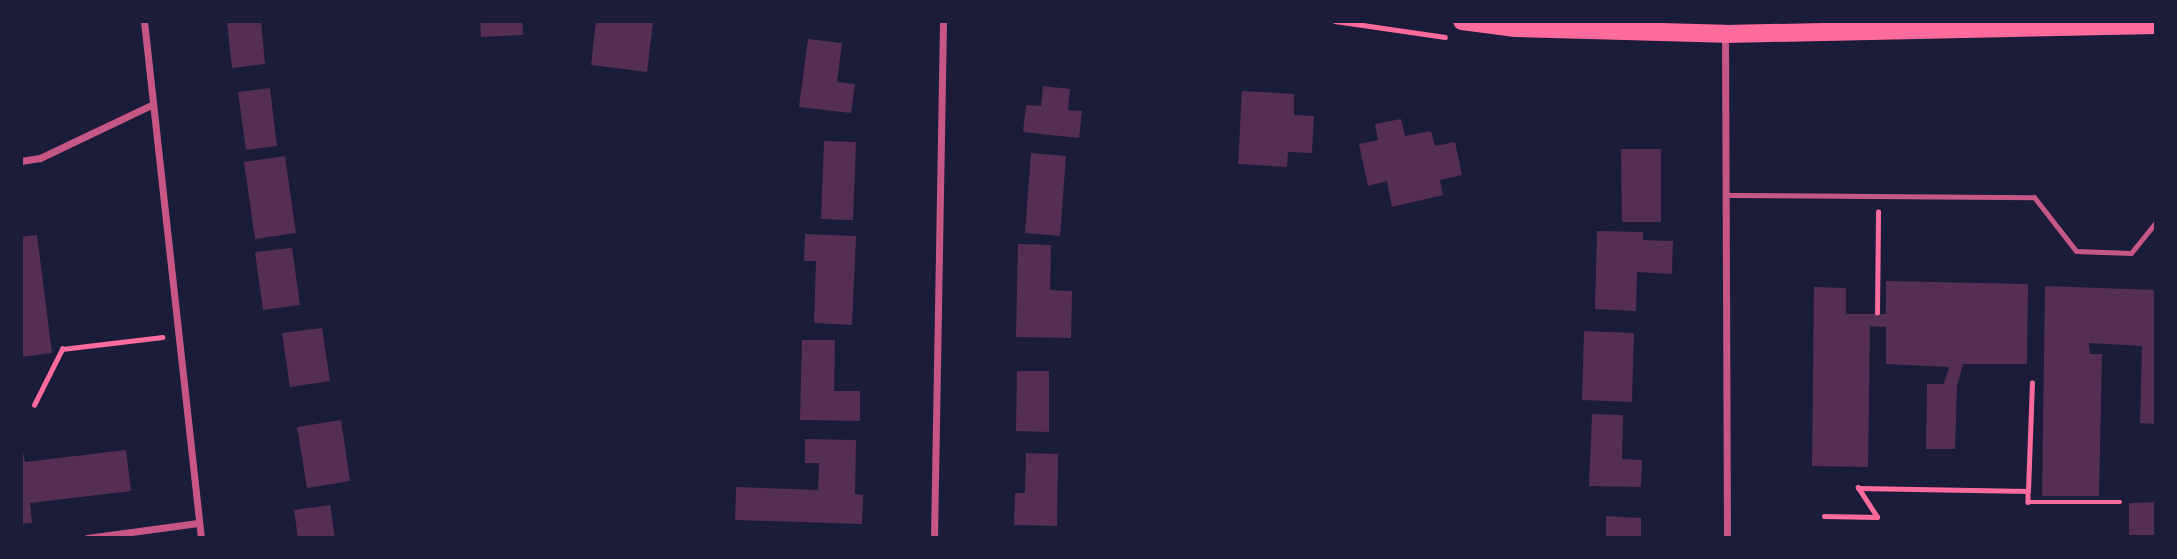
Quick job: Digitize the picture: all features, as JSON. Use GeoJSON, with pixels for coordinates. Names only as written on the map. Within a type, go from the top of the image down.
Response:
{"type":"FeatureCollection","features":[{"type":"Feature","properties":{"kind":"main road"},"geometry":{"type":"LineString","coordinates":[[1462,21],[1516,29],[1725,34],[1915,26],[2156,25]]}},
{"type":"Feature","properties":{"kind":"street"},"geometry":{"type":"LineString","coordinates":[[144,21],[176,335],[201,538]]}},
{"type":"Feature","properties":{"kind":"street"},"geometry":{"type":"LineString","coordinates":[[934,538],[943,21]]}},
{"type":"Feature","properties":{"kind":"street"},"geometry":{"type":"LineString","coordinates":[[1725,34],[1728,195],[1727,538]]}},
{"type":"Feature","properties":{"kind":"street"},"geometry":{"type":"LineString","coordinates":[[21,161],[40,158],[151,105]]}},
{"type":"Feature","properties":{"kind":"street"},"geometry":{"type":"LineString","coordinates":[[87,538],[198,523]]}},
{"type":"Feature","properties":{"kind":"lane"},"geometry":{"type":"LineString","coordinates":[[1728,195],[2034,197],[2076,251],[2131,253],[2156,222]]}},
{"type":"Feature","properties":{"kind":"path"},"geometry":{"type":"LineString","coordinates":[[1877,313],[1878,198]]}},
{"type":"Feature","properties":{"kind":"path"},"geometry":{"type":"LineString","coordinates":[[34,405],[62,349],[176,335]]}},
{"type":"Feature","properties":{"kind":"path"},"geometry":{"type":"LineString","coordinates":[[2032,383],[2028,502],[2120,502]]}},
{"type":"Feature","properties":{"kind":"path"},"geometry":{"type":"LineString","coordinates":[[1825,516],[1877,517],[1858,488],[2028,491]]}},
{"type":"Feature","properties":{"kind":"building"},"geometry":{"type":"Polygon","coordinates":[[[227,21],[261,21],[265,64],[232,68],[227,21]]]}},
{"type":"Feature","properties":{"kind":"building"},"geometry":{"type":"Polygon","coordinates":[[[480,21],[522,21],[523,35],[481,37],[480,21]]]}},
{"type":"Feature","properties":{"kind":"building"},"geometry":{"type":"Polygon","coordinates":[[[596,21],[653,23],[647,72],[591,65],[596,21]]]}},
{"type":"Feature","properties":{"kind":"building"},"geometry":{"type":"Polygon","coordinates":[[[808,39],[842,43],[837,82],[855,84],[851,113],[799,107],[808,39]]]}},
{"type":"Feature","properties":{"kind":"building"},"geometry":{"type":"Polygon","coordinates":[[[1043,86],[1070,89],[1068,110],[1082,111],[1079,138],[1023,132],[1026,105],[1041,106],[1043,86]]]}},
{"type":"Feature","properties":{"kind":"building"},"geometry":{"type":"Polygon","coordinates":[[[270,88],[277,146],[246,150],[238,92],[270,88]]]}},
{"type":"Feature","properties":{"kind":"building"},"geometry":{"type":"Polygon","coordinates":[[[1242,91],[1294,94],[1294,115],[1314,116],[1312,153],[1288,152],[1287,167],[1238,164],[1242,91]]]}},
{"type":"Feature","properties":{"kind":"building"},"geometry":{"type":"Polygon","coordinates":[[[1401,119],[1405,136],[1431,131],[1435,146],[1455,142],[1462,175],[1440,180],[1443,195],[1392,207],[1387,181],[1368,186],[1359,144],[1378,140],[1375,124],[1401,119]]]}},
{"type":"Feature","properties":{"kind":"building"},"geometry":{"type":"Polygon","coordinates":[[[824,141],[856,142],[853,220],[821,219],[824,141]]]}},
{"type":"Feature","properties":{"kind":"building"},"geometry":{"type":"Polygon","coordinates":[[[1621,149],[1661,149],[1661,222],[1622,222],[1621,149]]]}},
{"type":"Feature","properties":{"kind":"building"},"geometry":{"type":"Polygon","coordinates":[[[1031,153],[1066,156],[1060,236],[1025,233],[1031,153]]]}},
{"type":"Feature","properties":{"kind":"building"},"geometry":{"type":"Polygon","coordinates":[[[285,156],[296,233],[255,239],[244,162],[285,156]]]}},
{"type":"Feature","properties":{"kind":"building"},"geometry":{"type":"Polygon","coordinates":[[[1597,231],[1643,232],[1643,240],[1673,241],[1672,274],[1637,272],[1636,311],[1595,309],[1597,231]]]}},
{"type":"Feature","properties":{"kind":"building"},"geometry":{"type":"Polygon","coordinates":[[[805,234],[856,236],[852,325],[814,323],[816,261],[804,261],[805,234]]]}},
{"type":"Feature","properties":{"kind":"building"},"geometry":{"type":"Polygon","coordinates":[[[37,235],[52,353],[21,357],[21,237],[37,235]]]}},
{"type":"Feature","properties":{"kind":"building"},"geometry":{"type":"Polygon","coordinates":[[[1018,244],[1051,245],[1050,290],[1072,291],[1071,338],[1016,337],[1018,244]]]}},
{"type":"Feature","properties":{"kind":"building"},"geometry":{"type":"Polygon","coordinates":[[[292,248],[300,305],[263,310],[255,252],[292,248]]]}},
{"type":"Feature","properties":{"kind":"building"},"geometry":{"type":"Polygon","coordinates":[[[1886,281],[2028,284],[2027,364],[1963,364],[1957,386],[1955,449],[1926,449],[1927,384],[1944,384],[1949,367],[1886,364],[1886,327],[1870,326],[1868,467],[1812,466],[1814,287],[1846,288],[1846,314],[1886,314],[1886,281]]]}},
{"type":"Feature","properties":{"kind":"building"},"geometry":{"type":"Polygon","coordinates":[[[2045,286],[2156,290],[2156,424],[2140,423],[2142,346],[2089,343],[2090,354],[2102,354],[2099,496],[2042,496],[2045,286]]]}},
{"type":"Feature","properties":{"kind":"building"},"geometry":{"type":"Polygon","coordinates":[[[322,328],[330,381],[290,387],[282,333],[322,328]]]}},
{"type":"Feature","properties":{"kind":"building"},"geometry":{"type":"Polygon","coordinates":[[[1584,331],[1634,333],[1632,402],[1582,400],[1584,331]]]}},
{"type":"Feature","properties":{"kind":"building"},"geometry":{"type":"Polygon","coordinates":[[[802,340],[835,340],[834,391],[860,391],[860,421],[800,420],[802,340]]]}},
{"type":"Feature","properties":{"kind":"building"},"geometry":{"type":"Polygon","coordinates":[[[1017,371],[1049,371],[1049,432],[1016,431],[1017,371]]]}},
{"type":"Feature","properties":{"kind":"building"},"geometry":{"type":"Polygon","coordinates":[[[1592,414],[1623,415],[1622,459],[1642,460],[1641,487],[1589,486],[1592,414]]]}},
{"type":"Feature","properties":{"kind":"building"},"geometry":{"type":"Polygon","coordinates":[[[341,420],[350,481],[307,488],[297,427],[341,420]]]}},
{"type":"Feature","properties":{"kind":"building"},"geometry":{"type":"Polygon","coordinates":[[[805,439],[856,440],[855,494],[863,495],[862,524],[735,520],[736,487],[818,490],[819,463],[805,463],[805,439]]]}},
{"type":"Feature","properties":{"kind":"building"},"geometry":{"type":"Polygon","coordinates":[[[21,441],[25,462],[126,450],[131,491],[30,503],[32,523],[21,524],[21,441]]]}},
{"type":"Feature","properties":{"kind":"building"},"geometry":{"type":"Polygon","coordinates":[[[1026,453],[1058,454],[1057,526],[1014,525],[1015,493],[1025,493],[1026,453]]]}},
{"type":"Feature","properties":{"kind":"building"},"geometry":{"type":"Polygon","coordinates":[[[2156,502],[2156,535],[2129,535],[2129,503],[2156,502]]]}},
{"type":"Feature","properties":{"kind":"building"},"geometry":{"type":"Polygon","coordinates":[[[330,505],[335,538],[298,538],[294,510],[330,505]]]}},
{"type":"Feature","properties":{"kind":"building"},"geometry":{"type":"Polygon","coordinates":[[[1606,516],[1641,518],[1641,538],[1606,538],[1606,516]]]}}]}
